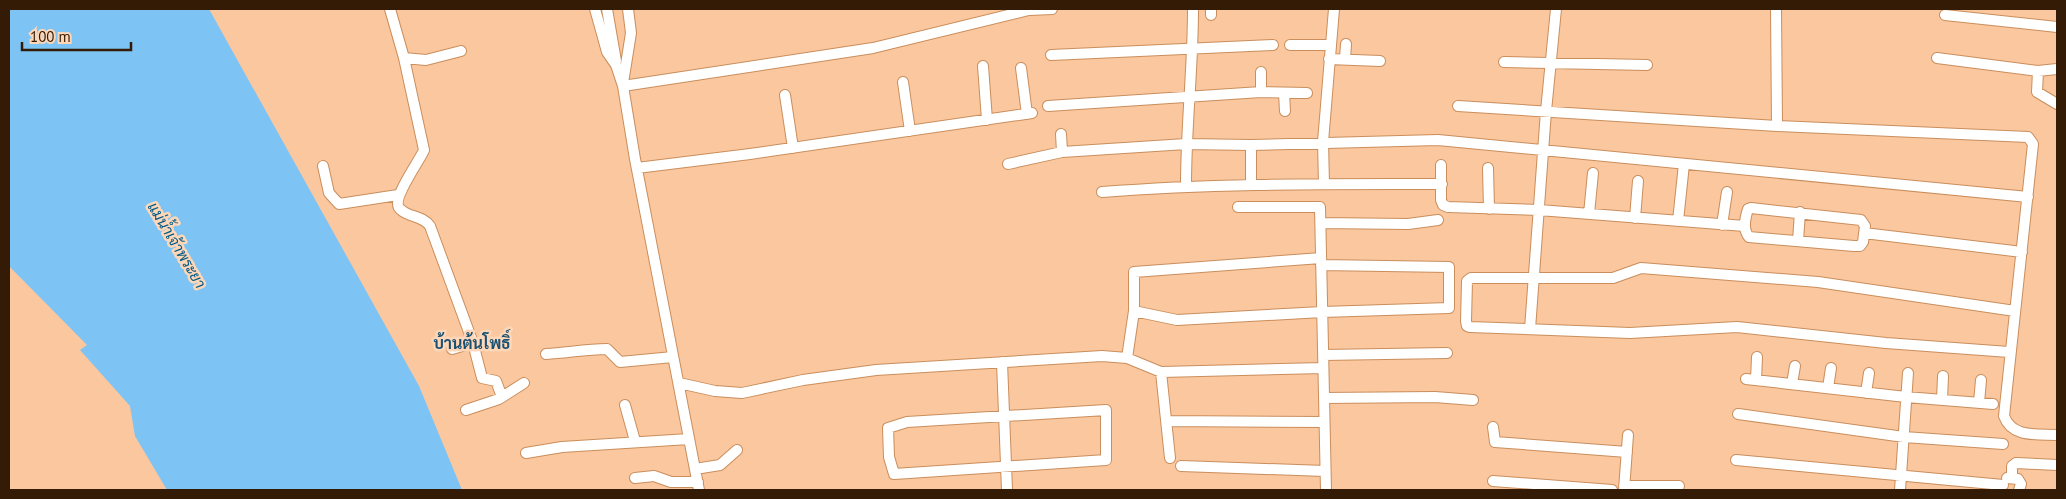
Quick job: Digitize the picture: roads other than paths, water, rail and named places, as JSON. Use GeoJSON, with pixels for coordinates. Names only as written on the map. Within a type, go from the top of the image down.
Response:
{"type":"FeatureCollection","features":[{"type":"Feature","properties":{"kind":"street"},"geometry":{"type":"LineString","coordinates":[[390,9],[404,58],[424,150],[398,195],[398,207],[420,217],[430,226],[443,266],[473,343],[482,378],[496,380],[502,397]]}},
{"type":"Feature","properties":{"kind":"street"},"geometry":{"type":"LineString","coordinates":[[595,9],[607,52],[616,65]]}},
{"type":"Feature","properties":{"kind":"street"},"geometry":{"type":"LineString","coordinates":[[607,9],[616,65],[623,86],[637,168],[699,486],[671,482],[654,476],[635,478]]}},
{"type":"Feature","properties":{"kind":"street"},"geometry":{"type":"LineString","coordinates":[[623,86],[631,33],[628,9]]}},
{"type":"Feature","properties":{"kind":"street"},"geometry":{"type":"LineString","coordinates":[[623,86],[873,48],[999,13],[1052,9]]}},
{"type":"Feature","properties":{"kind":"street"},"geometry":{"type":"LineString","coordinates":[[1186,186],[1186,144],[1188,96],[1193,50],[1193,9]]}},
{"type":"Feature","properties":{"kind":"street"},"geometry":{"type":"LineString","coordinates":[[1324,184],[1323,142],[1334,9]]}},
{"type":"Feature","properties":{"kind":"street"},"geometry":{"type":"LineString","coordinates":[[1530,329],[1546,111],[1556,9]]}},
{"type":"Feature","properties":{"kind":"street"},"geometry":{"type":"LineString","coordinates":[[1776,9],[1777,126]]}},
{"type":"Feature","properties":{"kind":"street"},"geometry":{"type":"LineString","coordinates":[[1945,15],[2057,26]]}},
{"type":"Feature","properties":{"kind":"street"},"geometry":{"type":"LineString","coordinates":[[1345,59],[1346,44]]}},
{"type":"Feature","properties":{"kind":"street"},"geometry":{"type":"LineString","coordinates":[[1051,56],[1273,45]]}},
{"type":"Feature","properties":{"kind":"street"},"geometry":{"type":"LineString","coordinates":[[1290,45],[1330,45]]}},
{"type":"Feature","properties":{"kind":"street"},"geometry":{"type":"LineString","coordinates":[[404,58],[426,60],[461,51]]}},
{"type":"Feature","properties":{"kind":"street"},"geometry":{"type":"LineString","coordinates":[[1937,58],[2038,71],[2057,69]]}},
{"type":"Feature","properties":{"kind":"street"},"geometry":{"type":"LineString","coordinates":[[1330,59],[1380,61]]}},
{"type":"Feature","properties":{"kind":"street"},"geometry":{"type":"LineString","coordinates":[[1504,62],[1648,65]]}},
{"type":"Feature","properties":{"kind":"street"},"geometry":{"type":"LineString","coordinates":[[983,66],[987,120]]}},
{"type":"Feature","properties":{"kind":"street"},"geometry":{"type":"LineString","coordinates":[[637,168],[793,148],[1029,113],[1021,68]]}},
{"type":"Feature","properties":{"kind":"street"},"geometry":{"type":"LineString","coordinates":[[2038,71],[2037,92],[2057,104]]}},
{"type":"Feature","properties":{"kind":"street"},"geometry":{"type":"LineString","coordinates":[[1261,72],[1261,92]]}},
{"type":"Feature","properties":{"kind":"street"},"geometry":{"type":"LineString","coordinates":[[903,82],[910,131]]}},
{"type":"Feature","properties":{"kind":"street"},"geometry":{"type":"LineString","coordinates":[[1048,106],[1261,92],[1307,93]]}},
{"type":"Feature","properties":{"kind":"street"},"geometry":{"type":"LineString","coordinates":[[1284,93],[1284,111]]}},
{"type":"Feature","properties":{"kind":"street"},"geometry":{"type":"LineString","coordinates":[[785,95],[793,148]]}},
{"type":"Feature","properties":{"kind":"street"},"geometry":{"type":"LineString","coordinates":[[1458,106],[1777,126],[2028,137],[2033,144],[2009,352],[2004,416],[2007,424],[2017,432],[2057,435]]}},
{"type":"Feature","properties":{"kind":"street"},"geometry":{"type":"LineString","coordinates":[[1061,134],[1062,152]]}},
{"type":"Feature","properties":{"kind":"street"},"geometry":{"type":"LineString","coordinates":[[1008,164],[1062,152],[1186,144],[1438,140],[2028,197]]}},
{"type":"Feature","properties":{"kind":"street"},"geometry":{"type":"LineString","coordinates":[[1251,144],[1251,184]]}},
{"type":"Feature","properties":{"kind":"street"},"geometry":{"type":"LineString","coordinates":[[1678,221],[1684,164]]}},
{"type":"Feature","properties":{"kind":"street"},"geometry":{"type":"LineString","coordinates":[[1441,165],[1443,205],[1489,209],[1539,210],[1745,226]]}},
{"type":"Feature","properties":{"kind":"street"},"geometry":{"type":"LineString","coordinates":[[323,166],[329,194],[339,204],[398,195]]}},
{"type":"Feature","properties":{"kind":"street"},"geometry":{"type":"LineString","coordinates":[[1488,168],[1489,209]]}},
{"type":"Feature","properties":{"kind":"street"},"geometry":{"type":"LineString","coordinates":[[1589,214],[1593,173]]}},
{"type":"Feature","properties":{"kind":"street"},"geometry":{"type":"LineString","coordinates":[[1635,218],[1638,181]]}},
{"type":"Feature","properties":{"kind":"street"},"geometry":{"type":"LineString","coordinates":[[1102,192],[1251,184],[1442,184]]}},
{"type":"Feature","properties":{"kind":"street"},"geometry":{"type":"LineString","coordinates":[[1722,225],[1727,192]]}},
{"type":"Feature","properties":{"kind":"street"},"geometry":{"type":"LineString","coordinates":[[1238,207],[1320,207],[1326,490]]}},
{"type":"Feature","properties":{"kind":"street"},"geometry":{"type":"LineString","coordinates":[[1751,208],[1861,220],[1865,224],[1863,242],[1860,246],[1749,237],[1745,232],[1745,226],[1748,209],[1751,208]]}},
{"type":"Feature","properties":{"kind":"street"},"geometry":{"type":"LineString","coordinates":[[1798,241],[1800,212]]}},
{"type":"Feature","properties":{"kind":"street"},"geometry":{"type":"LineString","coordinates":[[1320,224],[1408,224],[1438,220]]}},
{"type":"Feature","properties":{"kind":"street"},"geometry":{"type":"LineString","coordinates":[[1864,233],[2022,252]]}},
{"type":"Feature","properties":{"kind":"street"},"geometry":{"type":"LineString","coordinates":[[1127,358],[1134,311],[1134,272],[1321,261],[1449,267],[1449,308],[1322,312],[1178,320],[1134,311]]}},
{"type":"Feature","properties":{"kind":"street"},"geometry":{"type":"LineString","coordinates":[[2009,352],[1737,327],[1650,332],[1467,326],[1467,281],[1471,278],[1613,278],[1641,268],[1818,282],[2015,311]]}},
{"type":"Feature","properties":{"kind":"street"},"geometry":{"type":"LineString","coordinates":[[452,349],[473,343]]}},
{"type":"Feature","properties":{"kind":"street"},"geometry":{"type":"LineString","coordinates":[[546,354],[567,353],[574,349],[607,349],[620,362],[673,357]]}},
{"type":"Feature","properties":{"kind":"street"},"geometry":{"type":"LineString","coordinates":[[1323,355],[1447,353]]}},
{"type":"Feature","properties":{"kind":"street"},"geometry":{"type":"LineString","coordinates":[[678,383],[715,391],[742,393],[803,380],[876,370],[1102,356],[1127,358],[1160,372],[1323,368]]}},
{"type":"Feature","properties":{"kind":"street"},"geometry":{"type":"LineString","coordinates":[[1758,357],[1751,379],[1906,398],[1993,404]]}},
{"type":"Feature","properties":{"kind":"street"},"geometry":{"type":"LineString","coordinates":[[1002,362],[1008,490]]}},
{"type":"Feature","properties":{"kind":"street"},"geometry":{"type":"LineString","coordinates":[[1792,384],[1795,366]]}},
{"type":"Feature","properties":{"kind":"street"},"geometry":{"type":"LineString","coordinates":[[1828,388],[1831,368]]}},
{"type":"Feature","properties":{"kind":"street"},"geometry":{"type":"LineString","coordinates":[[1160,372],[1170,458]]}},
{"type":"Feature","properties":{"kind":"street"},"geometry":{"type":"LineString","coordinates":[[1866,393],[1869,373]]}},
{"type":"Feature","properties":{"kind":"street"},"geometry":{"type":"LineString","coordinates":[[1900,490],[1908,373]]}},
{"type":"Feature","properties":{"kind":"street"},"geometry":{"type":"LineString","coordinates":[[1942,400],[1943,376]]}},
{"type":"Feature","properties":{"kind":"street"},"geometry":{"type":"LineString","coordinates":[[1979,403],[1981,380]]}},
{"type":"Feature","properties":{"kind":"street"},"geometry":{"type":"LineString","coordinates":[[466,410],[502,397],[524,384]]}},
{"type":"Feature","properties":{"kind":"street"},"geometry":{"type":"LineString","coordinates":[[1324,398],[1435,397],[1473,400]]}},
{"type":"Feature","properties":{"kind":"street"},"geometry":{"type":"LineString","coordinates":[[625,405],[635,441]]}},
{"type":"Feature","properties":{"kind":"street"},"geometry":{"type":"LineString","coordinates":[[1106,410],[1106,460],[1006,466],[894,474],[889,457],[888,428],[907,422],[1106,410]]}},
{"type":"Feature","properties":{"kind":"street"},"geometry":{"type":"LineString","coordinates":[[1738,414],[1904,436],[2003,444]]}},
{"type":"Feature","properties":{"kind":"street"},"geometry":{"type":"LineString","coordinates":[[1166,421],[1324,422]]}},
{"type":"Feature","properties":{"kind":"street"},"geometry":{"type":"LineString","coordinates":[[1494,427],[1495,442],[1626,452]]}},
{"type":"Feature","properties":{"kind":"street"},"geometry":{"type":"LineString","coordinates":[[1628,435],[1624,488],[1679,486]]}},
{"type":"Feature","properties":{"kind":"street"},"geometry":{"type":"LineString","coordinates":[[526,453],[562,447],[690,439]]}},
{"type":"Feature","properties":{"kind":"street"},"geometry":{"type":"LineString","coordinates":[[695,469],[720,466],[737,450]]}},
{"type":"Feature","properties":{"kind":"street"},"geometry":{"type":"LineString","coordinates":[[1736,460],[1901,475],[2003,488],[2006,478],[2012,476]]}},
{"type":"Feature","properties":{"kind":"street"},"geometry":{"type":"LineString","coordinates":[[2012,476],[2012,466],[2016,463],[2057,465]]}},
{"type":"Feature","properties":{"kind":"street"},"geometry":{"type":"LineString","coordinates":[[1182,466],[1325,471]]}},
{"type":"Feature","properties":{"kind":"street"},"geometry":{"type":"LineString","coordinates":[[2012,476],[2019,481],[2020,490]]}},
{"type":"Feature","properties":{"kind":"street"},"geometry":{"type":"LineString","coordinates":[[1493,481],[1612,490]]}},
{"type":"Feature","properties":{"kind":"water","name":"แม่น้ำเจ้าพระยา"},"geometry":{"type":"Polygon","coordinates":[[[9,9],[209,9],[419,386],[462,490],[167,490],[135,436],[130,406],[80,350],[87,345],[9,266],[9,9]]]}},
{"type":"Feature","properties":{"kind":"district","name":"บ้านต้นโพธิ์"},"geometry":{"type":"Point","coordinates":[472,343]}}]}
